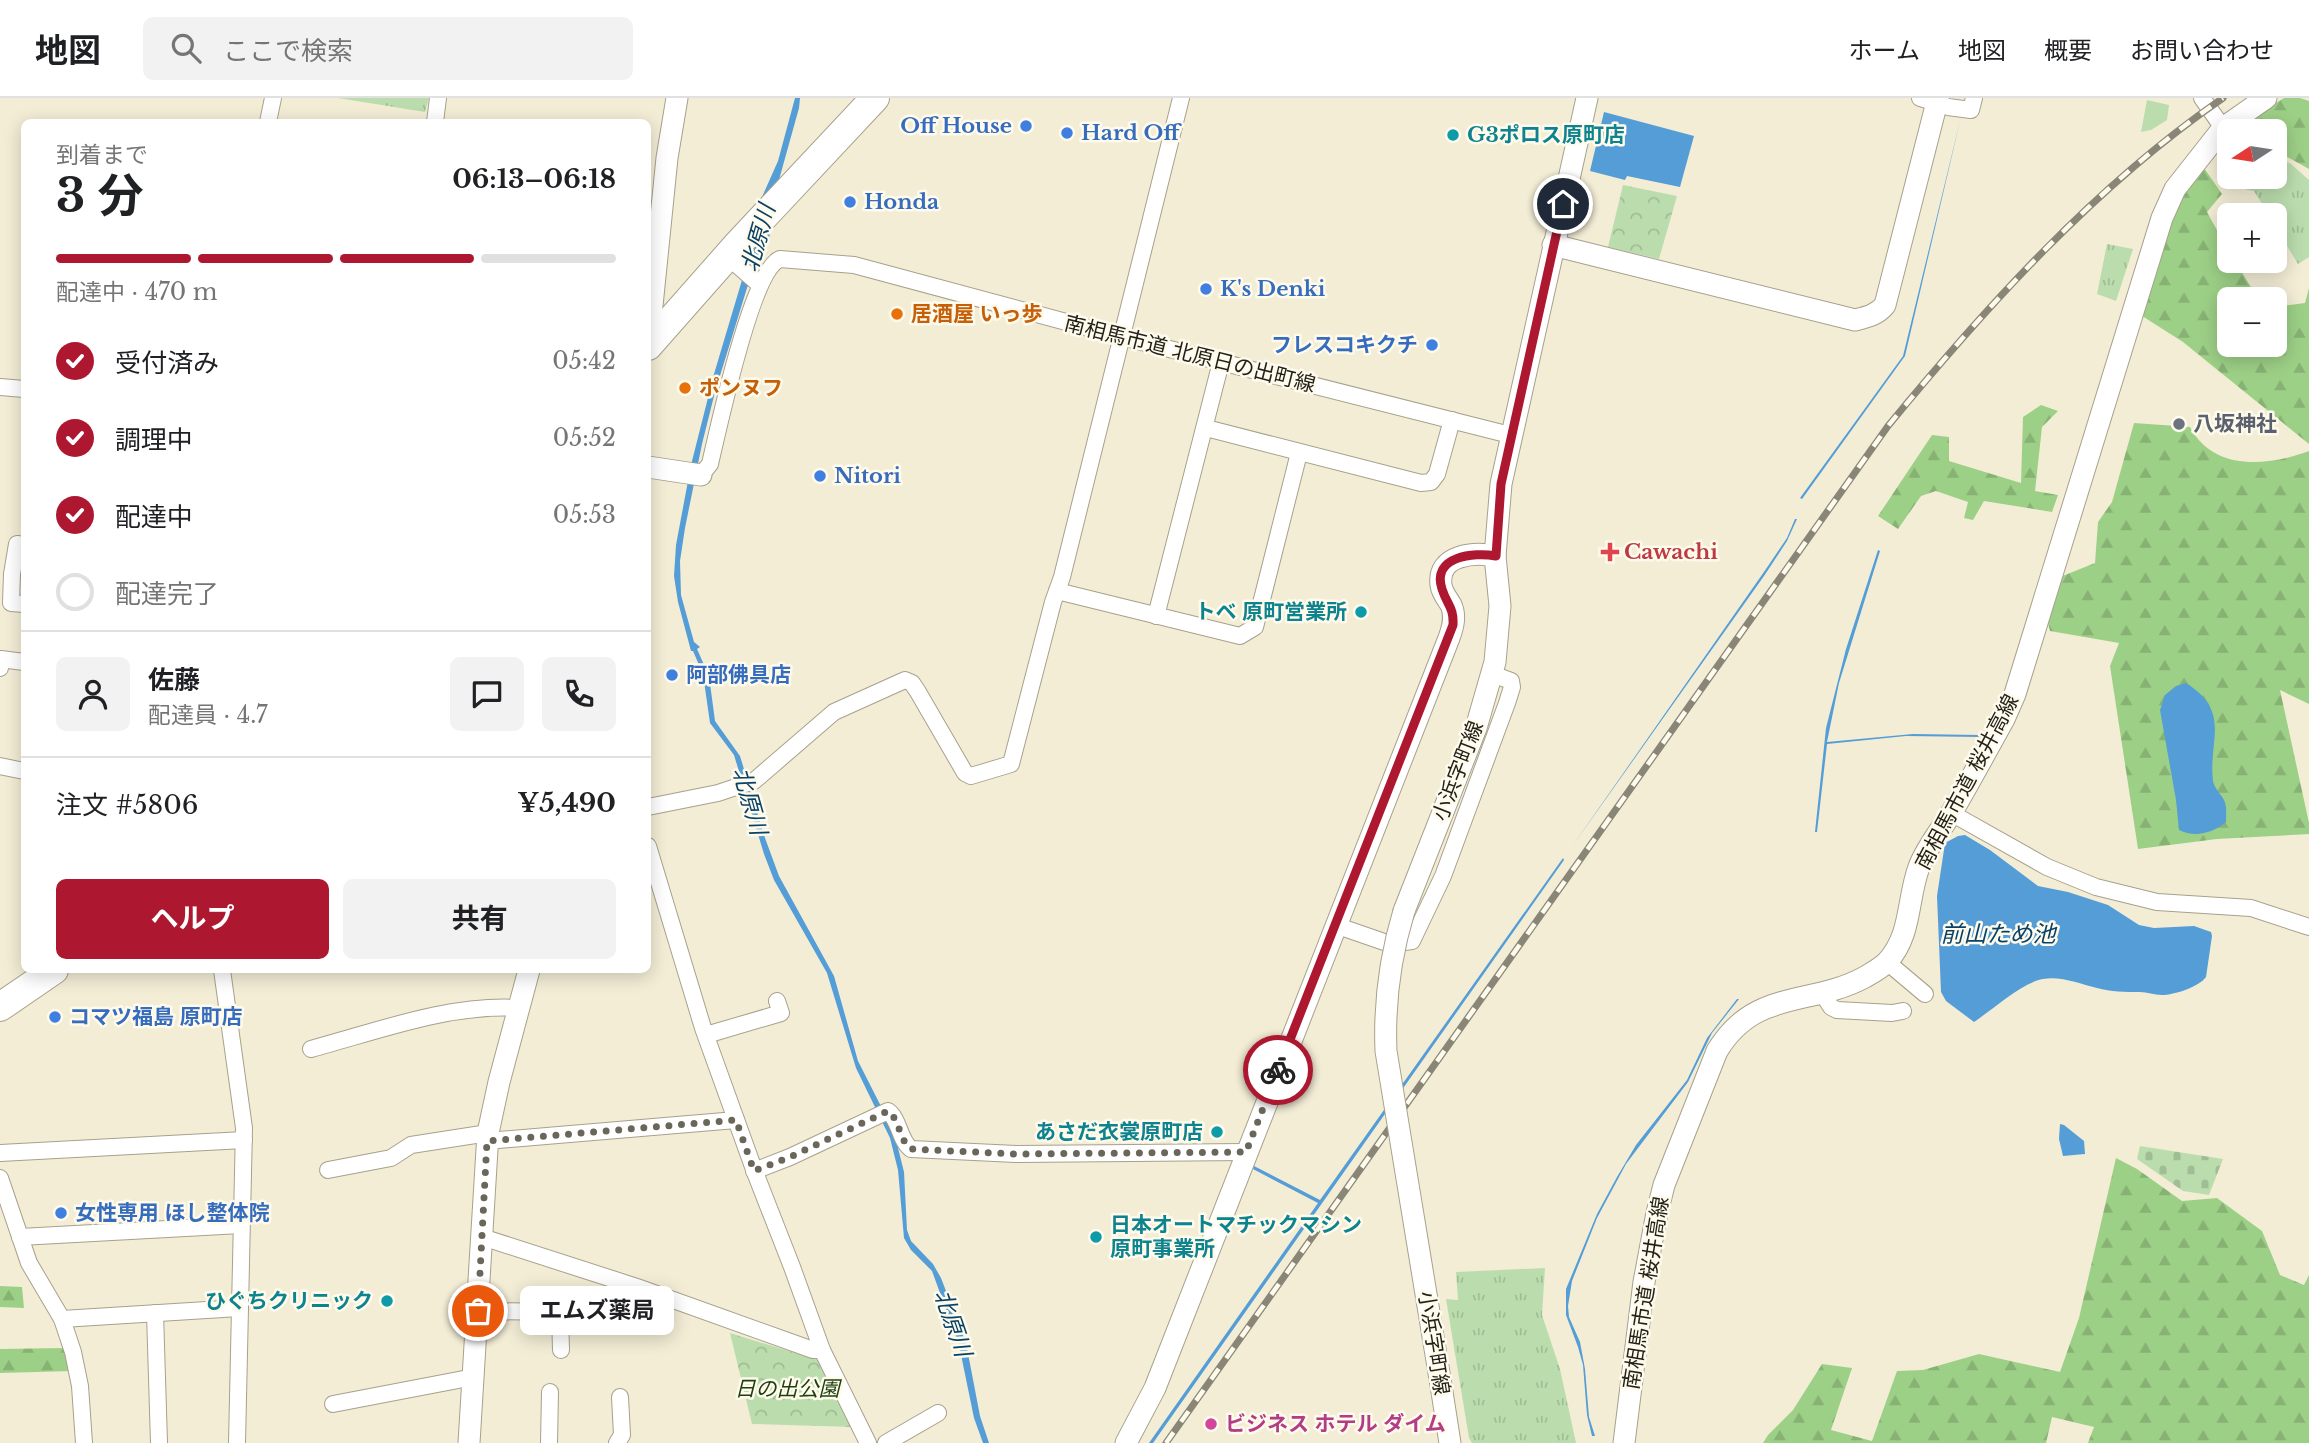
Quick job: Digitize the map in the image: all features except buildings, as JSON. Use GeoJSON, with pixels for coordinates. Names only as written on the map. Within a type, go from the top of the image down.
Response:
{"type":"FeatureCollection","features":[{"type":"Feature","properties":{"kind":"highway"},"geometry":{"type":"LineString","coordinates":[[651,344],[744,268],[782,197],[875,98]]}},
{"type":"Feature","properties":{"kind":"highway"},"geometry":{"type":"LineString","coordinates":[[0,1007],[50,973]]}},
{"type":"Feature","properties":{"kind":"street"},"geometry":{"type":"LineString","coordinates":[[269,119],[273,98]]}},
{"type":"Feature","properties":{"kind":"street"},"geometry":{"type":"LineString","coordinates":[[435,119],[438,98]]}},
{"type":"Feature","properties":{"kind":"street"},"geometry":{"type":"LineString","coordinates":[[651,316],[667,158],[677,98]]}},
{"type":"Feature","properties":{"kind":"street"},"geometry":{"type":"LineString","coordinates":[[651,806],[754,781],[834,712],[905,680],[912,683],[918,692],[965,773],[971,776],[1011,764],[1181,98]]}},
{"type":"Feature","properties":{"kind":"street","name":"小浜字町線"},"geometry":{"type":"LineString","coordinates":[[1450,1443],[1386,1051],[1388,979],[1394,944],[1404,911],[1476,727],[1495,662],[1500,606],[1496,556],[1501,484],[1587,98]]}},
{"type":"Feature","properties":{"kind":"street"},"geometry":{"type":"LineString","coordinates":[[1553,245],[1855,320],[1869,317],[1885,305],[1931,100],[1970,110],[1975,98]]}},
{"type":"Feature","properties":{"kind":"street"},"geometry":{"type":"LineString","coordinates":[[2202,98],[2217,119]]}},
{"type":"Feature","properties":{"kind":"street","name":"南相馬市道 桜井高線"},"geometry":{"type":"LineString","coordinates":[[2236,119],[2266,98]]}},
{"type":"Feature","properties":{"kind":"street","name":"南相馬市道 桜井高線"},"geometry":{"type":"LineString","coordinates":[[1624,1443],[1644,1282],[1657,1213],[1669,1173],[1717,1051],[1726,1037],[1758,1010],[1854,983],[1887,962],[1901,940],[1908,922],[1919,866],[2004,719],[2015,694],[2162,218],[2175,189],[2217,136]]}},
{"type":"Feature","properties":{"kind":"street","name":"南相馬市道 北原日の出町線"},"geometry":{"type":"LineString","coordinates":[[651,467],[691,473],[710,464],[733,370],[744,268],[771,265],[780,259],[855,265],[1122,337],[1510,435]]}},
{"type":"Feature","properties":{"kind":"street"},"geometry":{"type":"LineString","coordinates":[[1156,616],[1221,362]]}},
{"type":"Feature","properties":{"kind":"street"},"geometry":{"type":"LineString","coordinates":[[0,387],[21,389]]}},
{"type":"Feature","properties":{"kind":"street"},"geometry":{"type":"LineString","coordinates":[[1206,428],[1421,483],[1431,482],[1437,474],[1452,420]]}},
{"type":"Feature","properties":{"kind":"street"},"geometry":{"type":"LineString","coordinates":[[1057,592],[1240,636],[1255,627],[1299,453]]}},
{"type":"Feature","properties":{"kind":"street"},"geometry":{"type":"LineString","coordinates":[[21,545],[17,544],[6,574],[12,603],[21,604]]}},
{"type":"Feature","properties":{"kind":"street"},"geometry":{"type":"LineString","coordinates":[[1126,1443],[1156,1388],[1453,625],[1452,606],[1441,586],[1441,575],[1454,559],[1479,553],[1496,556]]}},
{"type":"Feature","properties":{"kind":"street"},"geometry":{"type":"LineString","coordinates":[[0,668],[1,659],[21,662]]}},
{"type":"Feature","properties":{"kind":"street"},"geometry":{"type":"LineString","coordinates":[[1335,925],[1390,944],[1399,945],[1412,941],[1443,876],[1512,687],[1511,681],[1492,674]]}},
{"type":"Feature","properties":{"kind":"street"},"geometry":{"type":"LineString","coordinates":[[0,766],[21,770]]}},
{"type":"Feature","properties":{"kind":"street"},"geometry":{"type":"LineString","coordinates":[[1951,813],[2047,867],[2096,887],[2157,902],[2251,908],[2309,928]]}},
{"type":"Feature","properties":{"kind":"street"},"geometry":{"type":"LineString","coordinates":[[651,856],[706,1035],[754,1171],[822,1350],[868,1443]]}},
{"type":"Feature","properties":{"kind":"street"},"geometry":{"type":"LineString","coordinates":[[1887,962],[1925,994]]}},
{"type":"Feature","properties":{"kind":"street"},"geometry":{"type":"LineString","coordinates":[[222,973],[244,1140],[237,1443]]}},
{"type":"Feature","properties":{"kind":"street"},"geometry":{"type":"LineString","coordinates":[[469,1443],[488,1137],[495,1096],[528,973]]}},
{"type":"Feature","properties":{"kind":"street"},"geometry":{"type":"LineString","coordinates":[[1822,993],[1831,1007],[1837,1010],[1892,1013],[1903,1011]]}},
{"type":"Feature","properties":{"kind":"street"},"geometry":{"type":"LineString","coordinates":[[706,1035],[781,1013],[777,1001]]}},
{"type":"Feature","properties":{"kind":"street"},"geometry":{"type":"LineString","coordinates":[[311,1049],[457,1011],[492,1007],[518,1008]]}},
{"type":"Feature","properties":{"kind":"street"},"geometry":{"type":"LineString","coordinates":[[754,1171],[882,1114],[893,1115],[906,1145],[911,1149],[1016,1154],[1246,1152]]}},
{"type":"Feature","properties":{"kind":"street"},"geometry":{"type":"LineString","coordinates":[[328,1170],[391,1158],[411,1145],[736,1120]]}},
{"type":"Feature","properties":{"kind":"street"},"geometry":{"type":"LineString","coordinates":[[0,1153],[244,1140]]}},
{"type":"Feature","properties":{"kind":"street"},"geometry":{"type":"LineString","coordinates":[[0,1178],[29,1263],[62,1319],[73,1352],[80,1386],[84,1443]]}},
{"type":"Feature","properties":{"kind":"street"},"geometry":{"type":"LineString","coordinates":[[20,1237],[241,1225]]}},
{"type":"Feature","properties":{"kind":"street"},"geometry":{"type":"LineString","coordinates":[[482,1237],[637,1287],[813,1350],[822,1350]]}},
{"type":"Feature","properties":{"kind":"street"},"geometry":{"type":"LineString","coordinates":[[62,1319],[239,1308]]}},
{"type":"Feature","properties":{"kind":"street"},"geometry":{"type":"LineString","coordinates":[[478,1311],[560,1312],[561,1350]]}},
{"type":"Feature","properties":{"kind":"street"},"geometry":{"type":"LineString","coordinates":[[155,1313],[159,1443]]}},
{"type":"Feature","properties":{"kind":"street"},"geometry":{"type":"LineString","coordinates":[[333,1404],[474,1377]]}},
{"type":"Feature","properties":{"kind":"street"},"geometry":{"type":"LineString","coordinates":[[549,1443],[550,1392]]}},
{"type":"Feature","properties":{"kind":"street"},"geometry":{"type":"LineString","coordinates":[[617,1443],[622,1435],[620,1397]]}},
{"type":"Feature","properties":{"kind":"street"},"geometry":{"type":"LineString","coordinates":[[886,1443],[938,1413]]}},
{"type":"Feature","properties":{"kind":"green space"},"geometry":{"type":"Polygon","coordinates":[[[338,98],[429,98],[425,112],[338,98]]]}},
{"type":"Feature","properties":{"kind":"green space"},"geometry":{"type":"Polygon","coordinates":[[[2284,98],[2309,101],[2309,169],[2287,157],[2287,119],[2250,119],[2284,98]]]}},
{"type":"Feature","properties":{"kind":"green space"},"geometry":{"type":"Polygon","coordinates":[[[2147,100],[2169,105],[2167,120],[2151,130],[2141,132],[2147,100]]]}},
{"type":"Feature","properties":{"kind":"green space"},"geometry":{"type":"Polygon","coordinates":[[[2287,162],[2309,180],[2309,257],[2298,264],[2287,246],[2287,203],[2262,203],[2254,191],[2244,189],[2287,189],[2287,162]]]}},
{"type":"Feature","properties":{"kind":"green space"},"geometry":{"type":"Polygon","coordinates":[[[2202,165],[2222,194],[2207,212],[2217,230],[2217,273],[2242,273],[2251,287],[2217,287],[2217,357],[2287,357],[2287,305],[2305,303],[2309,288],[2309,444],[2183,342],[2139,314],[2156,219],[2202,165]]]}},
{"type":"Feature","properties":{"kind":"green space"},"geometry":{"type":"Polygon","coordinates":[[[1623,185],[1677,196],[1659,259],[1608,247],[1623,185]]]}},
{"type":"Feature","properties":{"kind":"green space"},"geometry":{"type":"Polygon","coordinates":[[[2107,244],[2133,249],[2116,301],[2097,294],[2107,244]]]}},
{"type":"Feature","properties":{"kind":"green space"},"geometry":{"type":"Polygon","coordinates":[[[2041,405],[2058,411],[2042,427],[2035,491],[2058,495],[2052,512],[1984,501],[1973,520],[1964,518],[1968,502],[1936,491],[1921,496],[1898,529],[1878,516],[1932,435],[1949,437],[1949,461],[2021,483],[2023,417],[2041,405]]]}},
{"type":"Feature","properties":{"kind":"green space"},"geometry":{"type":"Polygon","coordinates":[[[2134,423],[2190,427],[2200,442],[2213,452],[2243,462],[2276,460],[2309,451],[2309,704],[2280,690],[2309,823],[2309,834],[2217,839],[2138,849],[2110,666],[2119,643],[2050,631],[2044,609],[2055,579],[2095,563],[2098,522],[2112,502],[2134,423]]]}},
{"type":"Feature","properties":{"kind":"green space"},"geometry":{"type":"Polygon","coordinates":[[[2140,1146],[2223,1159],[2209,1195],[2183,1191],[2137,1159],[2140,1146]]]}},
{"type":"Feature","properties":{"kind":"green space"},"geometry":{"type":"Polygon","coordinates":[[[2116,1158],[2137,1169],[2182,1201],[2217,1198],[2262,1231],[2280,1275],[2304,1285],[2309,1275],[2309,1443],[2088,1443],[2094,1427],[2052,1417],[2046,1443],[1763,1443],[1793,1410],[1822,1364],[1852,1368],[1831,1430],[1872,1441],[1897,1371],[1923,1370],[1979,1354],[2060,1372],[2079,1318],[2116,1158]]]}},
{"type":"Feature","properties":{"kind":"green space"},"geometry":{"type":"Polygon","coordinates":[[[1545,1268],[1542,1315],[1560,1369],[1576,1443],[1472,1443],[1446,1299],[1458,1300],[1456,1272],[1545,1268]]]}},
{"type":"Feature","properties":{"kind":"green space"},"geometry":{"type":"Polygon","coordinates":[[[0,1286],[22,1287],[24,1308],[0,1307],[0,1286]]]}},
{"type":"Feature","properties":{"kind":"green space","name":"日の出公園"},"geometry":{"type":"Polygon","coordinates":[[[730,1333],[818,1360],[853,1427],[752,1424],[730,1333]]]}},
{"type":"Feature","properties":{"kind":"green space"},"geometry":{"type":"Polygon","coordinates":[[[65,1348],[72,1371],[0,1373],[0,1349],[65,1348]]]}},
{"type":"Feature","properties":{"kind":"water","name":"北原川"},"geometry":{"type":"Polygon","coordinates":[[[795,98],[800,98],[799,108],[777,187],[769,239],[747,288],[702,444],[680,561],[681,595],[694,642],[700,647],[697,649],[709,676],[715,721],[740,756],[779,876],[834,976],[858,1061],[894,1132],[904,1172],[907,1230],[911,1241],[933,1264],[941,1278],[966,1343],[980,1416],[989,1443],[983,1443],[974,1418],[959,1345],[932,1271],[911,1250],[904,1238],[898,1170],[890,1138],[856,1068],[827,973],[774,880],[734,755],[710,723],[703,674],[691,651],[674,576],[676,545],[691,465],[714,374],[742,280],[758,206],[778,161],[795,98]]]}},
{"type":"Feature","properties":{"kind":"water"},"geometry":{"type":"Polygon","coordinates":[[[1604,112],[1694,136],[1680,187],[1627,176],[1625,180],[1590,171],[1604,112]]]}},
{"type":"Feature","properties":{"kind":"water"},"geometry":{"type":"Polygon","coordinates":[[[1961,117],[1905,356],[1802,499],[1800,498],[1903,356],[1961,117]]]}},
{"type":"Feature","properties":{"kind":"water"},"geometry":{"type":"Polygon","coordinates":[[[1795,519],[1787,541],[1764,576],[1571,848],[1766,569],[1787,538],[1795,519]]]}},
{"type":"Feature","properties":{"kind":"water"},"geometry":{"type":"Polygon","coordinates":[[[1878,550],[1880,551],[1839,683],[1827,742],[1913,734],[1980,737],[1906,736],[1827,744],[1815,832],[1826,728],[1846,649],[1878,550]]]}},
{"type":"Feature","properties":{"kind":"water"},"geometry":{"type":"Polygon","coordinates":[[[2186,683],[2209,705],[2213,716],[2213,781],[2226,808],[2226,822],[2215,829],[2197,834],[2179,830],[2160,710],[2165,695],[2176,686],[2186,683]]]}},
{"type":"Feature","properties":{"kind":"water","name":"前山ため池"},"geometry":{"type":"Polygon","coordinates":[[[1965,835],[2038,886],[2108,905],[2139,925],[2154,928],[2194,926],[2211,932],[2206,977],[2186,990],[2162,995],[2113,991],[2064,979],[2043,979],[2017,991],[1974,1022],[1946,1001],[1941,992],[1937,896],[1945,843],[1965,835]]]}},
{"type":"Feature","properties":{"kind":"water"},"geometry":{"type":"Polygon","coordinates":[[[1563,858],[1153,1443],[1149,1443],[1318,1203],[1253,1169],[1254,1166],[1320,1200],[1563,858]]]}},
{"type":"Feature","properties":{"kind":"water"},"geometry":{"type":"Polygon","coordinates":[[[1737,999],[1712,1033],[1688,1082],[1626,1164],[1597,1218],[1572,1281],[1569,1317],[1580,1342],[1585,1369],[1589,1417],[1595,1436],[1592,1436],[1587,1415],[1583,1365],[1566,1315],[1566,1289],[1597,1214],[1617,1177],[1636,1145],[1687,1080],[1707,1038],[1737,999]]]}},
{"type":"Feature","properties":{"kind":"water"},"geometry":{"type":"Polygon","coordinates":[[[2060,1124],[2084,1141],[2085,1154],[2063,1156],[2059,1139],[2060,1124]]]}},
{"type":"Feature","properties":{"kind":"railway"},"geometry":{"type":"LineString","coordinates":[[1166,1443],[1888,426],[1964,337],[2044,250],[2130,170],[2223,98]]}},
{"type":"Feature","properties":{"kind":"way so far"},"geometry":{"type":"LineString","coordinates":[[478,1311],[487,1141],[736,1120],[754,1171],[888,1111],[893,1115],[906,1145],[911,1149],[1016,1154],[1246,1152],[1278,1070]]}},
{"type":"Feature","properties":{"kind":"place","name":"Off House"},"geometry":{"type":"Point","coordinates":[1026,126]}},
{"type":"Feature","properties":{"kind":"place","name":"Hard Off"},"geometry":{"type":"Point","coordinates":[1067,133]}},
{"type":"Feature","properties":{"kind":"place","name":"G3ポロス原町店"},"geometry":{"type":"Point","coordinates":[1453,135]}},
{"type":"Feature","properties":{"kind":"place","name":"Honda"},"geometry":{"type":"Point","coordinates":[850,202]}},
{"type":"Feature","properties":{"kind":"place","name":"K's Denki"},"geometry":{"type":"Point","coordinates":[1206,289]}},
{"type":"Feature","properties":{"kind":"place","name":"居酒屋 いっ歩"},"geometry":{"type":"Point","coordinates":[897,314]}},
{"type":"Feature","properties":{"kind":"place","name":"フレスコキクチ"},"geometry":{"type":"Point","coordinates":[1432,345]}},
{"type":"Feature","properties":{"kind":"place","name":"ポンヌフ"},"geometry":{"type":"Point","coordinates":[685,388]}},
{"type":"Feature","properties":{"kind":"place","name":"八坂神社"},"geometry":{"type":"Point","coordinates":[2179,424]}},
{"type":"Feature","properties":{"kind":"place","name":"Nitori"},"geometry":{"type":"Point","coordinates":[820,476]}},
{"type":"Feature","properties":{"kind":"place","name":"Cawachi"},"geometry":{"type":"Point","coordinates":[1610,552]}},
{"type":"Feature","properties":{"kind":"place","name":"トベ 原町営業所"},"geometry":{"type":"Point","coordinates":[1361,612]}},
{"type":"Feature","properties":{"kind":"place","name":"阿部佛具店"},"geometry":{"type":"Point","coordinates":[672,675]}},
{"type":"Feature","properties":{"kind":"place","name":"コマツ福島 原町店"},"geometry":{"type":"Point","coordinates":[55,1017]}},
{"type":"Feature","properties":{"kind":"place","name":"あさだ衣裳原町店"},"geometry":{"type":"Point","coordinates":[1217,1132]}},
{"type":"Feature","properties":{"kind":"place","name":"女性専用 ほし整体院"},"geometry":{"type":"Point","coordinates":[61,1213]}},
{"type":"Feature","properties":{"kind":"place","name":"日本オートマチックマシン 原町事業所"},"geometry":{"type":"Point","coordinates":[1096,1237]}},
{"type":"Feature","properties":{"kind":"place","name":"ひぐちクリニック"},"geometry":{"type":"Point","coordinates":[387,1301]}},
{"type":"Feature","properties":{"kind":"place","name":"エムズ薬局"},"geometry":{"type":"Point","coordinates":[478,1311]}},
{"type":"Feature","properties":{"kind":"place","name":"ビジネス ホテル ダイム"},"geometry":{"type":"Point","coordinates":[1211,1424]}},
{"type":"Feature","properties":{"kind":"route"},"geometry":{"type":"LineString","coordinates":[[1278,1070],[1453,625],[1452,606],[1441,586],[1441,575],[1454,559],[1466,554],[1496,556],[1498,508],[1510,435],[1563,204]]}}]}
